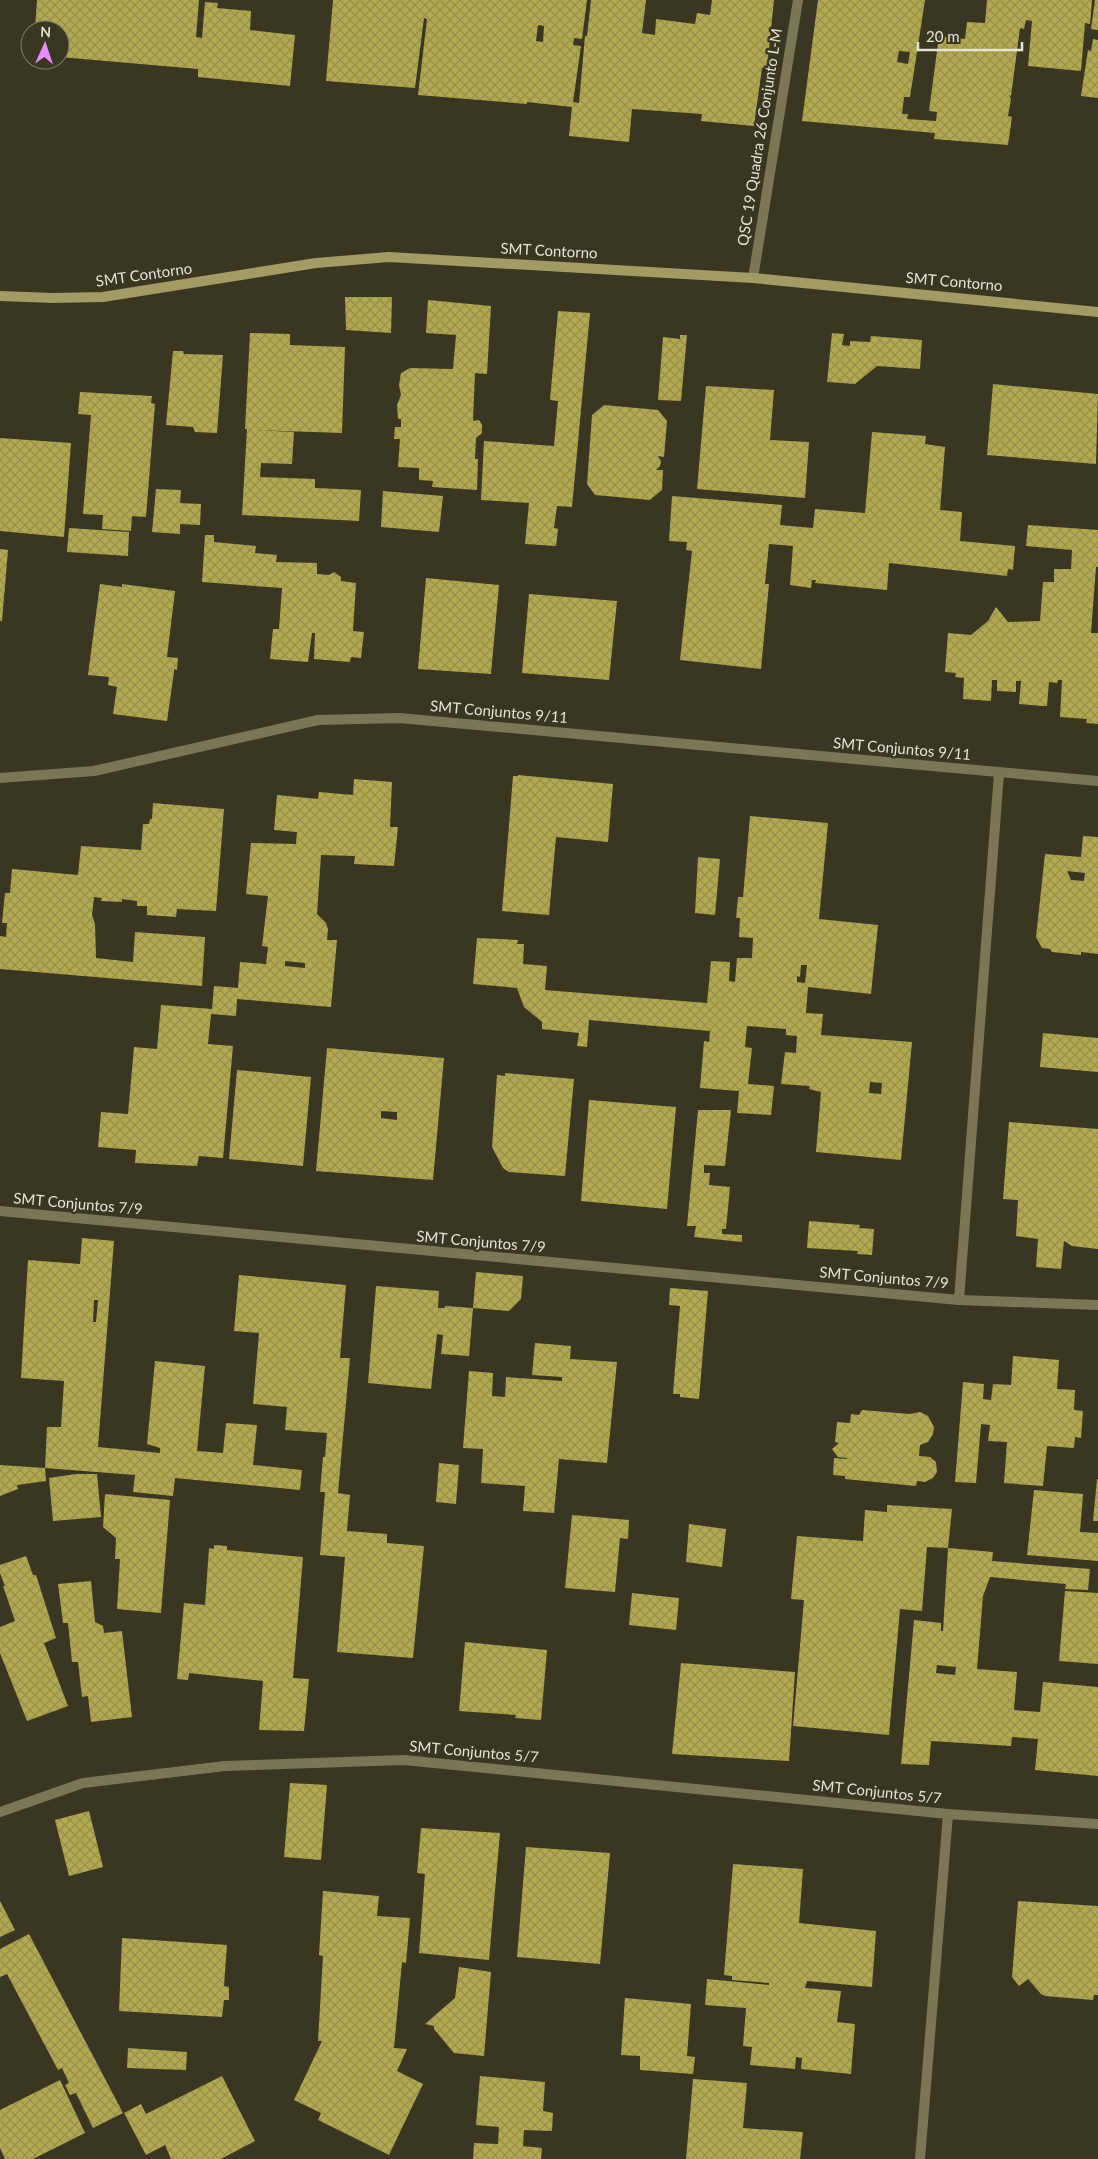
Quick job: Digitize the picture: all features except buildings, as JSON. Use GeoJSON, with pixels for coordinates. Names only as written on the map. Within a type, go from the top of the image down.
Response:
{"type":"FeatureCollection","features":[{"type":"Feature","properties":{"kind":"street","name":"QSC 19 Quadra 26 Conjunto L-M"},"geometry":{"type":"LineString","coordinates":[[753,278],[798,0]]}},
{"type":"Feature","properties":{"kind":"street","name":"SMT Contorno"},"geometry":{"type":"LineString","coordinates":[[0,296],[103,297],[316,263],[390,257],[753,278],[1098,312]]}},
{"type":"Feature","properties":{"kind":"street","name":"SMT Conjuntos 9/11"},"geometry":{"type":"LineString","coordinates":[[0,778],[94,771],[318,720],[399,718],[1098,781]]}},
{"type":"Feature","properties":{"kind":"street"},"geometry":{"type":"LineString","coordinates":[[959,1300],[999,773]]}},
{"type":"Feature","properties":{"kind":"street","name":"SMT Conjuntos 7/9"},"geometry":{"type":"LineString","coordinates":[[0,1211],[959,1300],[1098,1304]]}},
{"type":"Feature","properties":{"kind":"street","name":"SMT Conjuntos 5/7"},"geometry":{"type":"LineString","coordinates":[[0,1812],[84,1783],[225,1766],[404,1760],[948,1814],[1098,1824]]}},
{"type":"Feature","properties":{"kind":"street"},"geometry":{"type":"LineString","coordinates":[[920,2159],[948,1814]]}}]}
